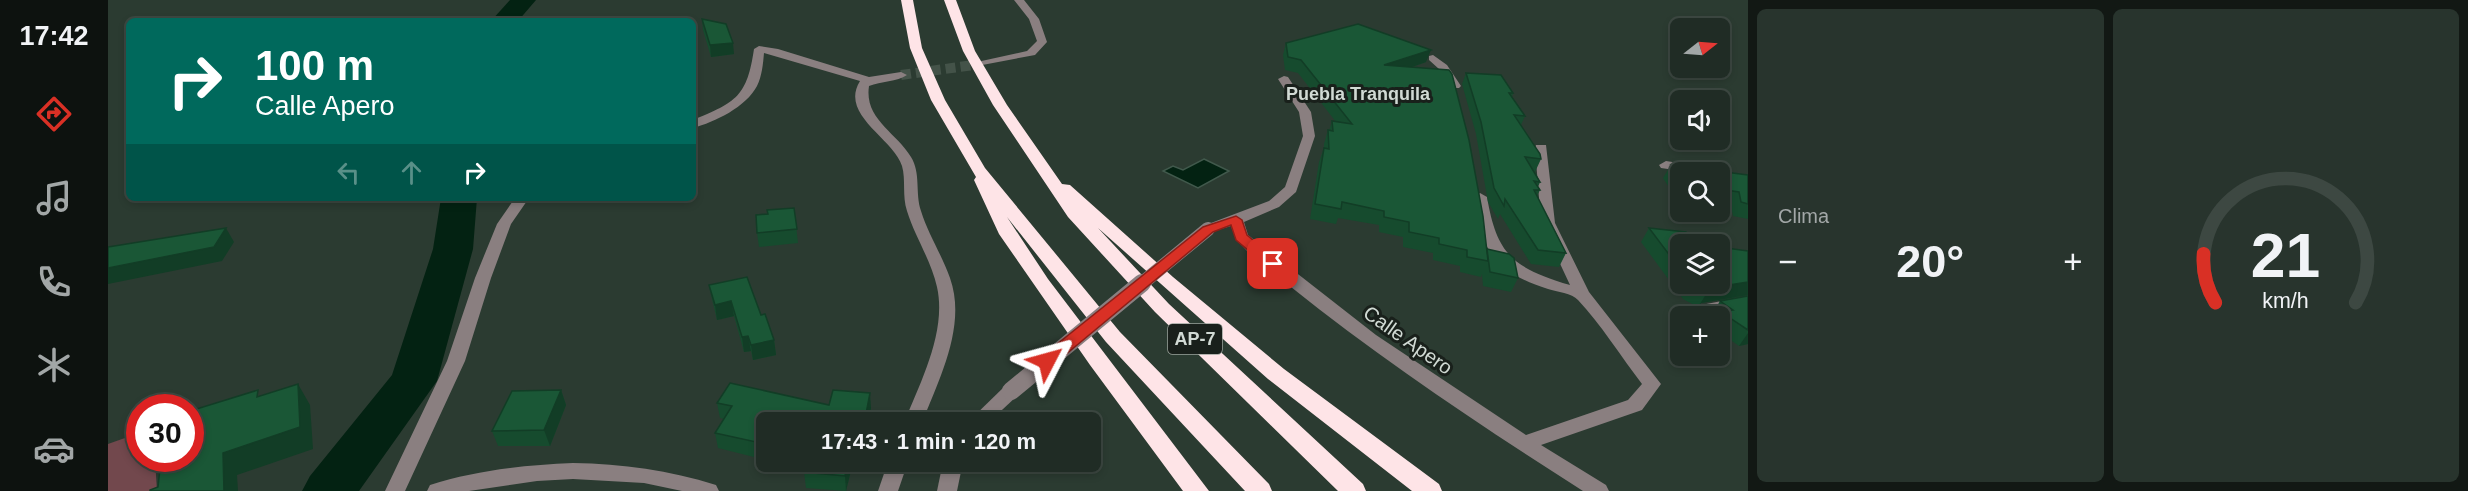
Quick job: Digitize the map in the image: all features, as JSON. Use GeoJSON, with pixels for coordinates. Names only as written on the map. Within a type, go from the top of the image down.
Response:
{"type":"FeatureCollection","features":[{"type":"Feature","properties":{"kind":"highway","name":"AP-7"},"geometry":{"type":"LineString","coordinates":[[907,0],[916,48],[938,100],[978,170],[1113,337],[1260,491]]}},
{"type":"Feature","properties":{"kind":"highway","name":"AP-7"},"geometry":{"type":"LineString","coordinates":[[950,0],[974,60],[1000,105],[1074,213],[1162,308],[1354,491]]}},
{"type":"Feature","properties":{"kind":"highway"},"geometry":{"type":"LineString","coordinates":[[978,170],[990,205],[1000,223],[1143,422],[1197,491]]}},
{"type":"Feature","properties":{"kind":"highway"},"geometry":{"type":"LineString","coordinates":[[1049,175],[1090,208],[1166,281],[1276,374],[1430,491]]}},
{"type":"Feature","properties":{"kind":"street"},"geometry":{"type":"LineString","coordinates":[[981,64],[1031,53],[1042,42],[1034,19],[1019,0]]}},
{"type":"Feature","properties":{"kind":"street"},"geometry":{"type":"LineString","coordinates":[[696,122],[730,105],[749,90],[756,71],[759,50],[774,51],[871,81]]}},
{"type":"Feature","properties":{"kind":"street"},"geometry":{"type":"LineString","coordinates":[[1433,58],[1443,67],[1455,87],[1457,98]]}},
{"type":"Feature","properties":{"kind":"street"},"geometry":{"type":"LineString","coordinates":[[901,75],[864,84],[860,94],[863,108],[874,125],[906,159],[911,176],[911,200],[947,296],[947,322],[942,348],[917,412]]}},
{"type":"Feature","properties":{"kind":"street"},"geometry":{"type":"LineString","coordinates":[[988,412],[1208,229],[1274,204],[1291,189],[1309,136],[1305,112],[1284,79]]}},
{"type":"Feature","properties":{"kind":"street"},"geometry":{"type":"LineString","coordinates":[[1524,444],[1635,405],[1652,384],[1582,294],[1548,223],[1541,148]]}},
{"type":"Feature","properties":{"kind":"street"},"geometry":{"type":"LineString","coordinates":[[1666,165],[1670,166]]}},
{"type":"Feature","properties":{"kind":"street"},"geometry":{"type":"LineString","coordinates":[[1478,187],[1486,231],[1509,264],[1530,278],[1582,294]]}},
{"type":"Feature","properties":{"kind":"street"},"geometry":{"type":"LineString","coordinates":[[395,491],[456,361],[483,278],[504,224],[520,201]]}},
{"type":"Feature","properties":{"kind":"street","name":"Calle Apero"},"geometry":{"type":"LineString","coordinates":[[1236,220],[1241,237],[1328,309],[1405,365],[1599,491]]}},
{"type":"Feature","properties":{"kind":"street"},"geometry":{"type":"LineString","coordinates":[[1722,306],[1748,301]]}},
{"type":"Feature","properties":{"kind":"street"},"geometry":{"type":"LineString","coordinates":[[437,491],[468,482],[549,472],[620,474],[684,482],[709,491]]}},
{"type":"Feature","properties":{"kind":"street"},"geometry":{"type":"LineString","coordinates":[[888,491],[895,472]]}},
{"type":"Feature","properties":{"kind":"street"},"geometry":{"type":"LineString","coordinates":[[947,491],[951,472]]}},
{"type":"Feature","properties":{"kind":"shaded area"},"geometry":{"type":"Polygon","coordinates":[[[1204,159],[1229,171],[1198,188],[1163,171],[1173,166],[1183,170],[1204,159]]]}},
{"type":"Feature","properties":{"kind":"shaded area"},"geometry":{"type":"Polygon","coordinates":[[[126,438],[126,472],[156,472],[157,491],[108,491],[108,444],[126,438]]]}},
{"type":"Feature","properties":{"kind":"building"},"geometry":{"type":"Polygon","coordinates":[[[702,19],[726,24],[733,43],[710,45],[702,19]]]}},
{"type":"Feature","properties":{"kind":"building"},"geometry":{"type":"Polygon","coordinates":[[[1358,24],[1431,50],[1384,65],[1449,70],[1452,74],[1469,140],[1483,216],[1488,261],[1467,257],[1467,250],[1439,244],[1439,238],[1409,232],[1409,222],[1384,217],[1384,211],[1342,202],[1341,209],[1315,204],[1324,148],[1329,149],[1328,130],[1333,131],[1332,121],[1352,124],[1301,60],[1288,57],[1286,43],[1358,24]]]}},
{"type":"Feature","properties":{"kind":"building"},"geometry":{"type":"Polygon","coordinates":[[[1466,73],[1501,75],[1513,93],[1509,93],[1525,116],[1514,115],[1540,154],[1541,159],[1525,157],[1540,182],[1534,181],[1540,190],[1534,190],[1566,253],[1538,250],[1505,199],[1504,206],[1494,188],[1481,122],[1466,73]]]}},
{"type":"Feature","properties":{"kind":"building"},"geometry":{"type":"Polygon","coordinates":[[[1730,173],[1748,175],[1748,204],[1741,202],[1739,192],[1730,191],[1730,173]]]}},
{"type":"Feature","properties":{"kind":"building"},"geometry":{"type":"Polygon","coordinates":[[[794,208],[797,229],[757,233],[756,215],[768,214],[767,210],[794,208]]]}},
{"type":"Feature","properties":{"kind":"building"},"geometry":{"type":"Polygon","coordinates":[[[226,228],[214,247],[108,268],[108,247],[226,228]]]}},
{"type":"Feature","properties":{"kind":"building"},"geometry":{"type":"Polygon","coordinates":[[[1649,228],[1688,234],[1670,234],[1670,256],[1649,228]]]}},
{"type":"Feature","properties":{"kind":"building"},"geometry":{"type":"Polygon","coordinates":[[[1487,249],[1509,254],[1514,258],[1518,278],[1490,272],[1487,249]]]}},
{"type":"Feature","properties":{"kind":"building"},"geometry":{"type":"Polygon","coordinates":[[[1730,249],[1748,251],[1748,282],[1730,285],[1730,249]]]}},
{"type":"Feature","properties":{"kind":"building"},"geometry":{"type":"Polygon","coordinates":[[[747,277],[761,315],[765,314],[774,340],[751,345],[748,336],[742,337],[731,301],[715,305],[709,285],[747,277]]]}},
{"type":"Feature","properties":{"kind":"building"},"geometry":{"type":"Polygon","coordinates":[[[1748,296],[1748,330],[1730,318],[1730,310],[1733,310],[1720,301],[1748,296]]]}},
{"type":"Feature","properties":{"kind":"building"},"geometry":{"type":"Polygon","coordinates":[[[730,383],[829,405],[833,390],[870,393],[866,412],[756,412],[756,442],[715,433],[732,406],[717,403],[730,383]]]}},
{"type":"Feature","properties":{"kind":"building"},"geometry":{"type":"Polygon","coordinates":[[[298,384],[300,427],[223,453],[224,491],[150,491],[158,487],[160,472],[204,472],[204,407],[258,390],[257,397],[298,384]]]}},
{"type":"Feature","properties":{"kind":"building"},"geometry":{"type":"Polygon","coordinates":[[[561,390],[544,430],[492,431],[512,391],[561,390]]]}},
{"type":"Feature","properties":{"kind":"building"},"geometry":{"type":"Polygon","coordinates":[[[804,472],[846,472],[845,476],[804,472]]]}},
{"type":"Feature","properties":{"kind":"waterway"},"geometry":{"type":"LineString","coordinates":[[507,18],[524,0]]}},
{"type":"Feature","properties":{"kind":"waterway"},"geometry":{"type":"LineString","coordinates":[[329,491],[414,381],[453,249],[459,201]]}},
{"type":"Feature","properties":{"kind":"tunnel"},"geometry":{"type":"LineString","coordinates":[[901,75],[981,64]]}},
{"type":"Feature","properties":{"kind":"district","name":"Puebla Tranquila"},"geometry":{"type":"Point","coordinates":[1358,94]}},
{"type":"Feature","properties":{"kind":"route"},"geometry":{"type":"LineString","coordinates":[[1047,361],[1208,229],[1217,225],[1236,220],[1241,237],[1273,264]]}}]}
